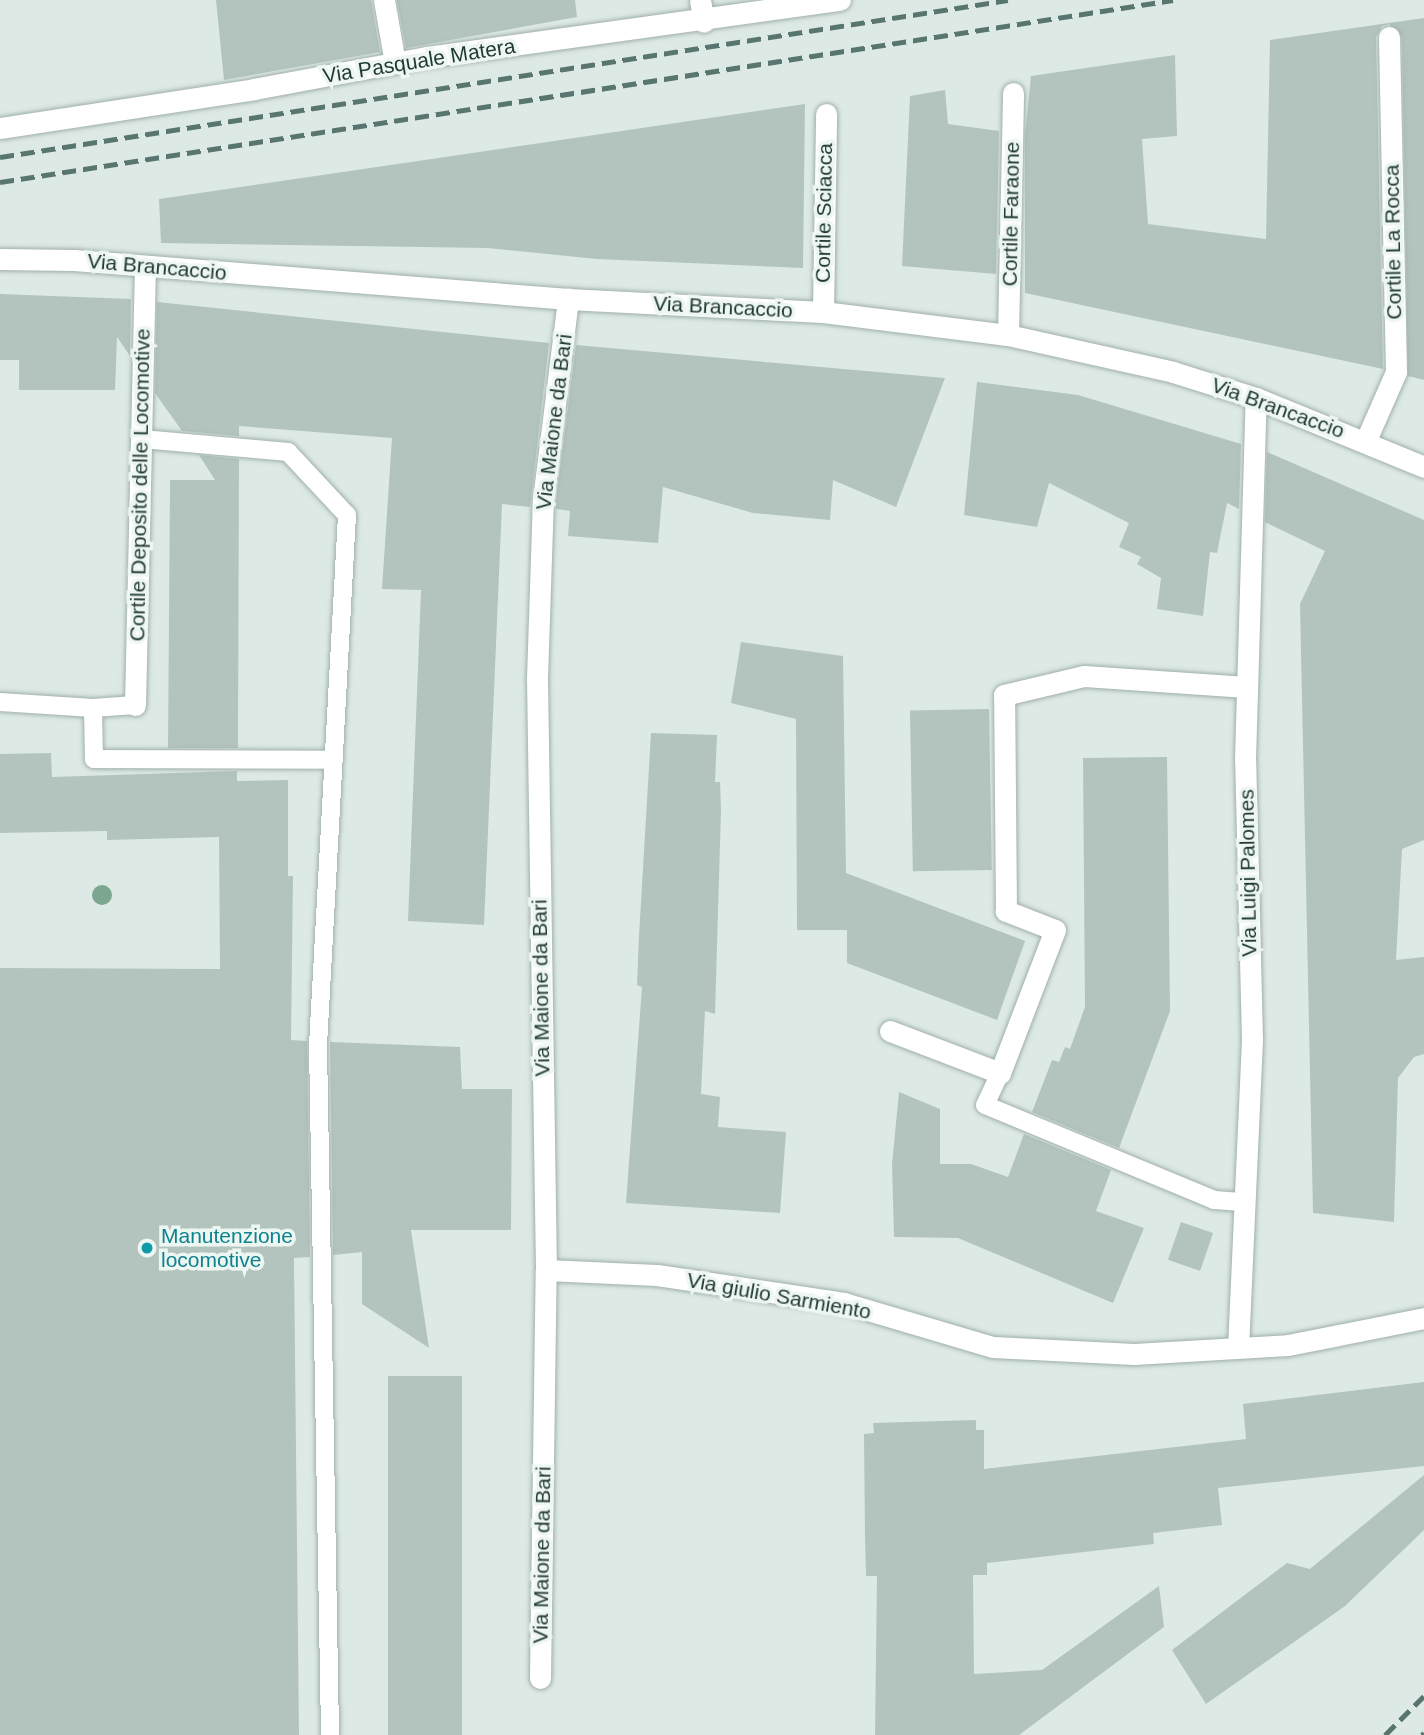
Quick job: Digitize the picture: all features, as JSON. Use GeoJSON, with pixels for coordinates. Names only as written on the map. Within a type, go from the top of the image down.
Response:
{"type":"FeatureCollection","features":[{"type":"Feature","properties":{"kind":"street"},"geometry":{"type":"LineString","coordinates":[[384,0],[395,63]]}},
{"type":"Feature","properties":{"kind":"street"},"geometry":{"type":"LineString","coordinates":[[700,0],[704,22]]}},
{"type":"Feature","properties":{"kind":"street","name":"Via Pasquale Matera"},"geometry":{"type":"LineString","coordinates":[[0,128],[395,63],[704,22],[840,0]]}},
{"type":"Feature","properties":{"kind":"street","name":"Cortile La Rocca"},"geometry":{"type":"LineString","coordinates":[[1366,440],[1396,372],[1389,37]]}},
{"type":"Feature","properties":{"kind":"street","name":"Cortile Faraone"},"geometry":{"type":"LineString","coordinates":[[1008,335],[1013,93]]}},
{"type":"Feature","properties":{"kind":"street","name":"Cortile Sciacca"},"geometry":{"type":"LineString","coordinates":[[823,312],[826,114]]}},
{"type":"Feature","properties":{"kind":"street","name":"Via Brancaccio"},"geometry":{"type":"LineString","coordinates":[[0,259],[145,266],[568,299],[823,312],[1008,335],[1173,372],[1256,398],[1366,440],[1424,467]]}},
{"type":"Feature","properties":{"kind":"street","name":"Cortile Deposito delle Locomotive"},"geometry":{"type":"LineString","coordinates":[[135,705],[145,266]]}},
{"type":"Feature","properties":{"kind":"street","name":"Via Maione da Bari"},"geometry":{"type":"LineString","coordinates":[[540,1678],[546,1269],[537,678],[543,500],[568,299]]}},
{"type":"Feature","properties":{"kind":"street","name":"Via Luigi Palomes"},"geometry":{"type":"LineString","coordinates":[[1238,1348],[1252,1040],[1247,687],[1256,398]]}},
{"type":"Feature","properties":{"kind":"street"},"geometry":{"type":"LineString","coordinates":[[890,1031],[1000,1073],[1055,930],[1006,911],[1004,695],[1084,676],[1247,687]]}},
{"type":"Feature","properties":{"kind":"street","name":"Via giulio Sarmiento"},"geometry":{"type":"LineString","coordinates":[[546,1269],[657,1275],[844,1303],[993,1347],[1134,1354],[1288,1345],[1424,1318]]}},
{"type":"Feature","properties":{"kind":"lane"},"geometry":{"type":"LineString","coordinates":[[142,439],[288,452],[347,516],[318,1045],[330,1735]]}},
{"type":"Feature","properties":{"kind":"lane"},"geometry":{"type":"LineString","coordinates":[[0,702],[93,708],[135,705]]}},
{"type":"Feature","properties":{"kind":"lane"},"geometry":{"type":"LineString","coordinates":[[93,708],[94,759],[334,760]]}},
{"type":"Feature","properties":{"kind":"lane"},"geometry":{"type":"LineString","coordinates":[[1000,1073],[985,1105],[1214,1200],[1245,1202]]}},
{"type":"Feature","properties":{"kind":"building"},"geometry":{"type":"Polygon","coordinates":[[[216,0],[371,0],[380,52],[224,80],[216,0]]]}},
{"type":"Feature","properties":{"kind":"building"},"geometry":{"type":"Polygon","coordinates":[[[397,0],[575,0],[577,17],[406,48],[397,0]]]}},
{"type":"Feature","properties":{"kind":"building"},"geometry":{"type":"Polygon","coordinates":[[[1424,18],[1424,380],[1408,376],[1402,37],[1389,24],[1382,26],[1376,37],[1383,369],[1025,293],[1025,135],[1031,76],[1175,55],[1177,136],[1142,139],[1148,224],[1266,239],[1270,40],[1424,18]]]}},
{"type":"Feature","properties":{"kind":"building"},"geometry":{"type":"Polygon","coordinates":[[[945,90],[948,124],[999,131],[996,274],[902,266],[910,96],[945,90]]]}},
{"type":"Feature","properties":{"kind":"building"},"geometry":{"type":"Polygon","coordinates":[[[805,104],[803,268],[597,259],[487,248],[161,243],[159,199],[805,104]]]}},
{"type":"Feature","properties":{"kind":"building"},"geometry":{"type":"Polygon","coordinates":[[[0,294],[131,299],[130,356],[117,337],[115,390],[19,390],[19,360],[0,360],[0,294]]]}},
{"type":"Feature","properties":{"kind":"building"},"geometry":{"type":"Polygon","coordinates":[[[157,302],[549,343],[530,507],[502,504],[484,925],[408,921],[421,590],[382,589],[392,438],[239,426],[239,436],[182,431],[155,393],[157,302]]]}},
{"type":"Feature","properties":{"kind":"building"},"geometry":{"type":"Polygon","coordinates":[[[576,345],[945,378],[896,507],[833,480],[830,520],[753,513],[663,487],[658,543],[568,536],[570,511],[556,509],[556,501],[576,345]]]}},
{"type":"Feature","properties":{"kind":"building"},"geometry":{"type":"Polygon","coordinates":[[[977,382],[1078,395],[1241,444],[1239,509],[1227,503],[1217,553],[1210,552],[1203,616],[1157,609],[1161,578],[1137,564],[1141,557],[1119,547],[1129,523],[1049,483],[1037,527],[964,515],[977,382]]]}},
{"type":"Feature","properties":{"kind":"building"},"geometry":{"type":"Polygon","coordinates":[[[1267,452],[1424,520],[1424,840],[1402,849],[1396,960],[1424,957],[1424,1054],[1414,1057],[1398,1078],[1394,1222],[1313,1213],[1300,604],[1325,551],[1265,522],[1267,452]]]}},
{"type":"Feature","properties":{"kind":"building"},"geometry":{"type":"Polygon","coordinates":[[[199,455],[239,459],[238,748],[168,748],[170,480],[215,480],[199,455]]]}},
{"type":"Feature","properties":{"kind":"building"},"geometry":{"type":"Polygon","coordinates":[[[741,642],[843,656],[846,873],[1025,941],[997,1020],[847,963],[847,930],[797,930],[796,719],[731,703],[741,642]]]}},
{"type":"Feature","properties":{"kind":"building"},"geometry":{"type":"Polygon","coordinates":[[[989,709],[992,870],[913,871],[910,710],[989,709]]]}},
{"type":"Feature","properties":{"kind":"building"},"geometry":{"type":"Polygon","coordinates":[[[651,733],[717,735],[715,782],[720,782],[721,810],[715,1014],[705,1011],[701,1094],[720,1097],[718,1127],[786,1132],[780,1213],[626,1203],[642,987],[637,985],[651,733]]]}},
{"type":"Feature","properties":{"kind":"building","name":"Manutenzione locomotive"},"geometry":{"type":"Polygon","coordinates":[[[51,753],[52,777],[237,771],[237,781],[288,780],[288,876],[293,876],[291,1040],[307,1041],[310,1257],[294,1258],[299,1735],[0,1735],[0,968],[220,969],[219,837],[107,840],[107,831],[0,833],[0,754],[51,753]]]}},
{"type":"Feature","properties":{"kind":"building"},"geometry":{"type":"Polygon","coordinates":[[[1167,757],[1170,1011],[1119,1148],[1032,1112],[1052,1060],[1059,1062],[1065,1047],[1070,1049],[1085,1007],[1083,758],[1167,757]]]}},
{"type":"Feature","properties":{"kind":"building"},"geometry":{"type":"Polygon","coordinates":[[[330,1042],[460,1047],[462,1089],[512,1089],[511,1230],[411,1230],[429,1348],[362,1304],[362,1252],[333,1255],[330,1042]]]}},
{"type":"Feature","properties":{"kind":"building"},"geometry":{"type":"Polygon","coordinates":[[[899,1092],[940,1109],[940,1164],[971,1164],[1008,1177],[1024,1134],[1111,1170],[1096,1211],[1144,1228],[1113,1303],[958,1238],[894,1237],[892,1164],[899,1092]]]}},
{"type":"Feature","properties":{"kind":"building"},"geometry":{"type":"Polygon","coordinates":[[[1181,1222],[1213,1233],[1200,1271],[1168,1260],[1181,1222]]]}},
{"type":"Feature","properties":{"kind":"building"},"geometry":{"type":"Polygon","coordinates":[[[388,1376],[462,1376],[462,1735],[388,1735],[388,1376]]]}},
{"type":"Feature","properties":{"kind":"building"},"geometry":{"type":"Polygon","coordinates":[[[1424,1382],[1424,1466],[1218,1488],[1222,1525],[1153,1533],[1154,1544],[987,1563],[987,1575],[973,1575],[974,1674],[1042,1670],[1159,1586],[1164,1627],[1019,1735],[875,1735],[877,1576],[866,1576],[864,1434],[874,1433],[873,1423],[976,1420],[976,1430],[984,1430],[984,1469],[1246,1439],[1243,1404],[1424,1382]]]}},
{"type":"Feature","properties":{"kind":"building"},"geometry":{"type":"Polygon","coordinates":[[[1424,1475],[1424,1530],[1345,1606],[1206,1704],[1172,1650],[1287,1563],[1310,1569],[1424,1475]]]}},
{"type":"Feature","properties":{"kind":"railway"},"geometry":{"type":"LineString","coordinates":[[0,157],[1008,0]]}},
{"type":"Feature","properties":{"kind":"railway"},"geometry":{"type":"LineString","coordinates":[[0,182],[1173,0]]}},
{"type":"Feature","properties":{"kind":"railway"},"geometry":{"type":"LineString","coordinates":[[1385,1735],[1424,1696]]}},
{"type":"Feature","properties":{"kind":"place","name":"Manutenzione locomotive"},"geometry":{"type":"Point","coordinates":[147,1248]}}]}
